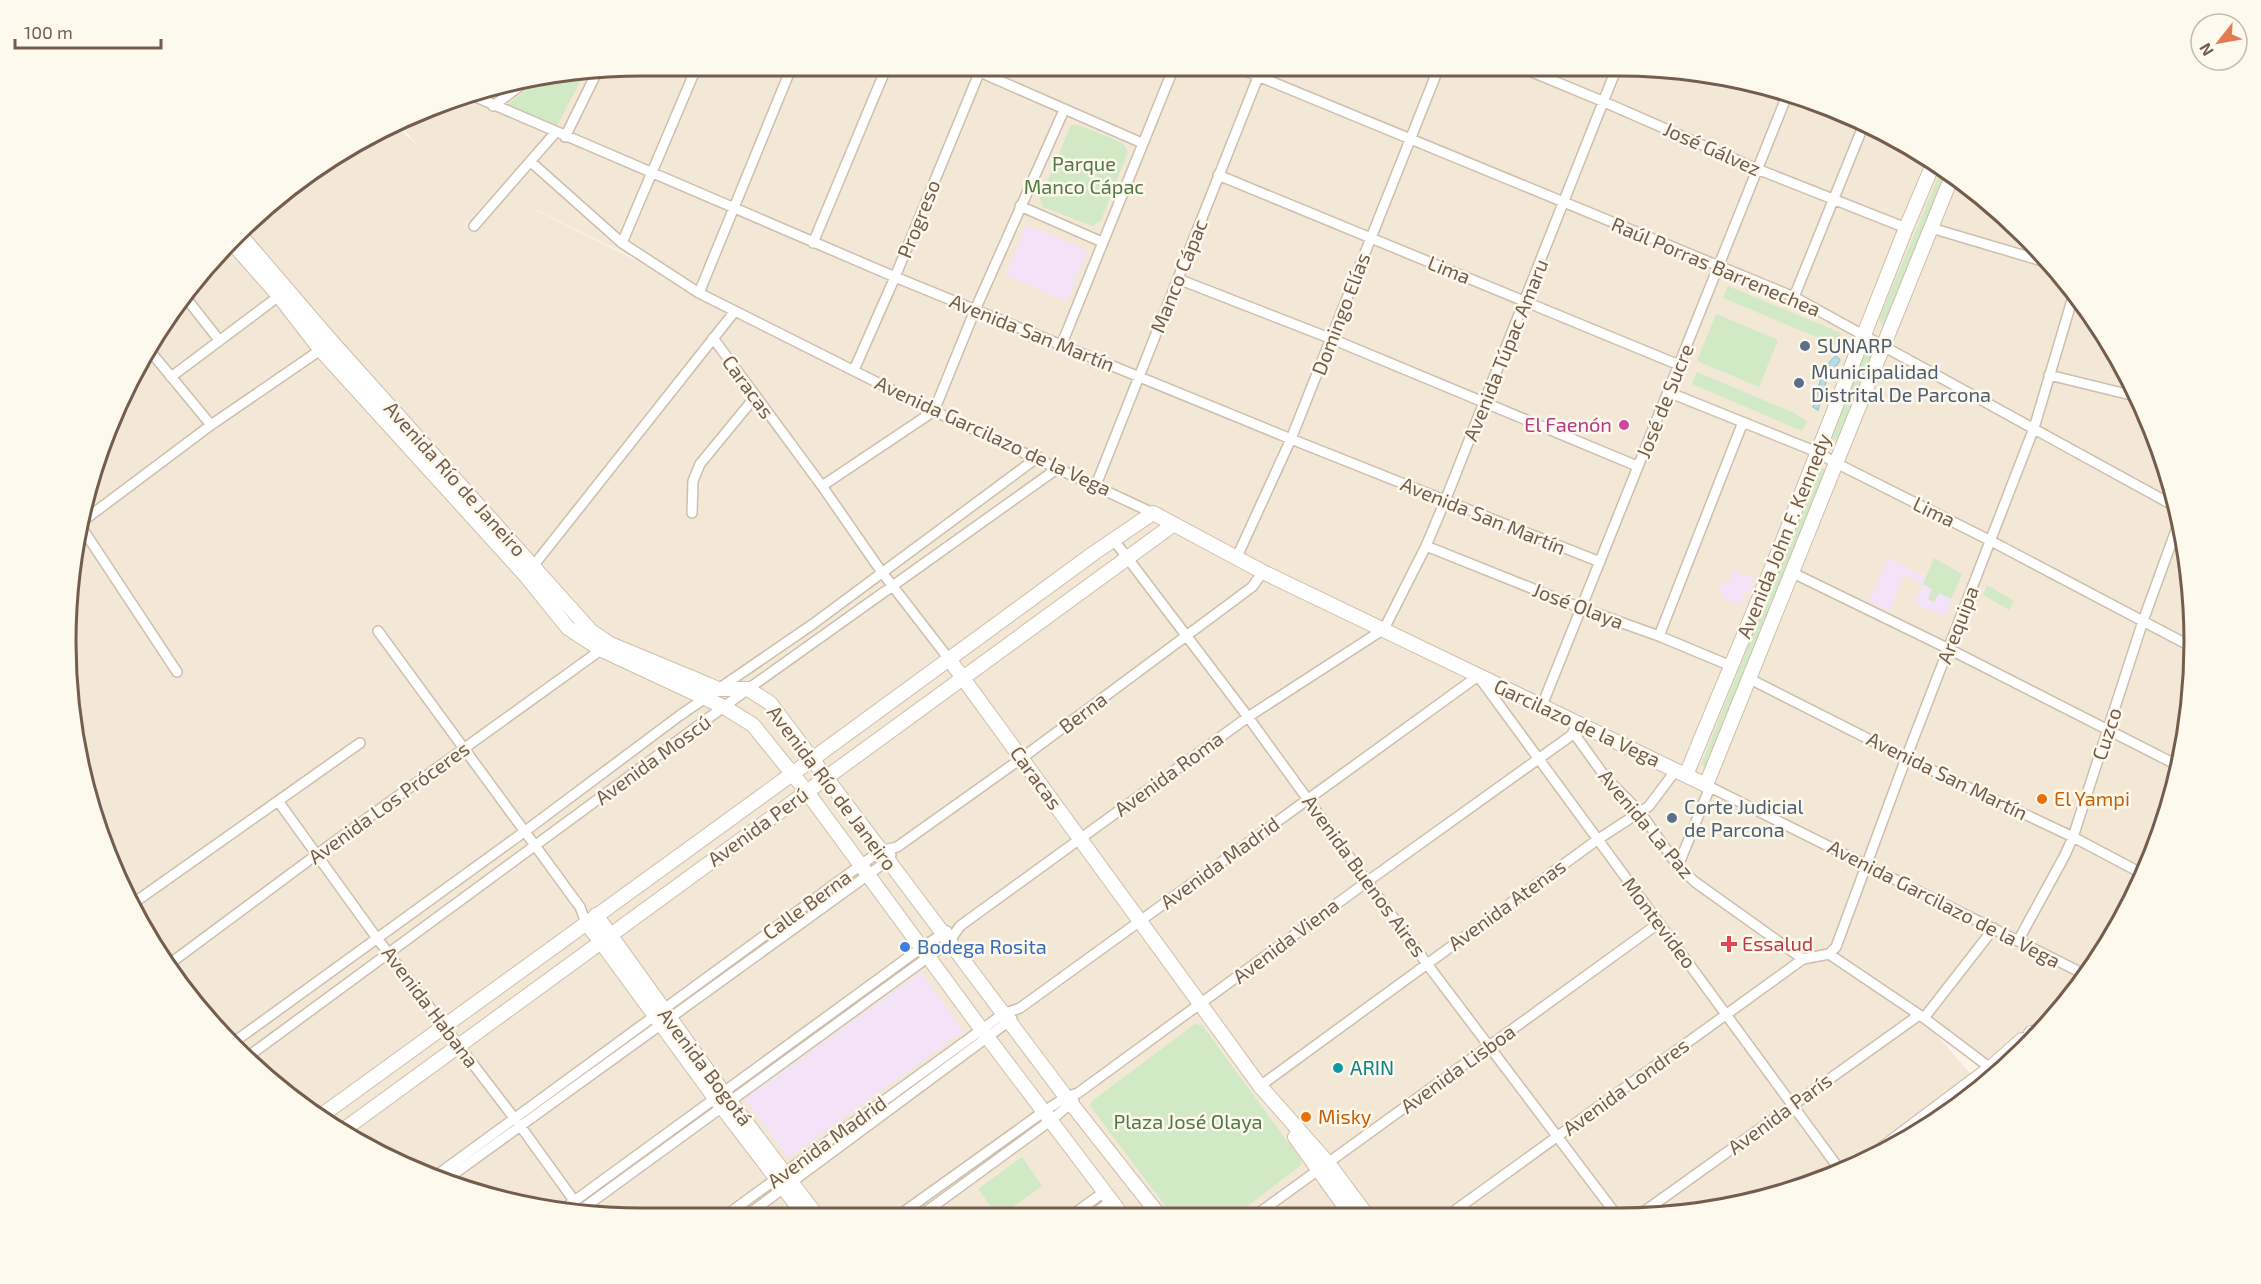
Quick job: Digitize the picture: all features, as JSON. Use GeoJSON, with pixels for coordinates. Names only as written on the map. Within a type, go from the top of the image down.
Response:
{"type":"FeatureCollection","features":[{"type":"Feature","properties":{"kind":"street"},"geometry":{"type":"LineString","coordinates":[[622,243],[693,76]]}},
{"type":"Feature","properties":{"kind":"street"},"geometry":{"type":"LineString","coordinates":[[699,293],[788,76]]}},
{"type":"Feature","properties":{"kind":"street"},"geometry":{"type":"LineString","coordinates":[[813,243],[883,76]]}},
{"type":"Feature","properties":{"kind":"street","name":"Progreso"},"geometry":{"type":"LineString","coordinates":[[854,370],[895,278],[978,76]]}},
{"type":"Feature","properties":{"kind":"street"},"geometry":{"type":"LineString","coordinates":[[995,76],[1064,110],[1142,143]]}},
{"type":"Feature","properties":{"kind":"street"},"geometry":{"type":"LineString","coordinates":[[1061,345],[1170,76]]}},
{"type":"Feature","properties":{"kind":"street","name":"Raúl Porras Barrenechea"},"geometry":{"type":"LineString","coordinates":[[1258,76],[1794,297],[2166,502]]}},
{"type":"Feature","properties":{"kind":"street","name":"Manco Cápac"},"geometry":{"type":"LineString","coordinates":[[1096,485],[1258,76]]}},
{"type":"Feature","properties":{"kind":"street","name":"Domingo Elías"},"geometry":{"type":"LineString","coordinates":[[1236,559],[1291,439],[1435,76]]}},
{"type":"Feature","properties":{"kind":"street","name":"José Gálvez"},"geometry":{"type":"LineString","coordinates":[[1542,76],[1757,169],[1906,228]]}},
{"type":"Feature","properties":{"kind":"street","name":"Avenida Túpac Amaru"},"geometry":{"type":"LineString","coordinates":[[1384,629],[1426,546],[1445,501],[1613,76]]}},
{"type":"Feature","properties":{"kind":"street"},"geometry":{"type":"LineString","coordinates":[[565,137],[594,79]]}},
{"type":"Feature","properties":{"kind":"street"},"geometry":{"type":"LineString","coordinates":[[493,106],[512,92]]}},
{"type":"Feature","properties":{"kind":"street","name":"Avenida San Martín"},"geometry":{"type":"LineString","coordinates":[[482,100],[895,278],[1600,562]]}},
{"type":"Feature","properties":{"kind":"street","name":"José de Sucre"},"geometry":{"type":"LineString","coordinates":[[1541,708],[1784,102]]}},
{"type":"Feature","properties":{"kind":"street"},"geometry":{"type":"LineString","coordinates":[[822,486],[934,411],[975,310],[1064,110]]}},
{"type":"Feature","properties":{"kind":"street"},"geometry":{"type":"LineString","coordinates":[[1794,297],[1861,131]]}},
{"type":"Feature","properties":{"kind":"street"},"geometry":{"type":"LineString","coordinates":[[474,226],[555,133]]}},
{"type":"Feature","properties":{"kind":"street","name":"Avenida Garcilazo de la Vega"},"geometry":{"type":"LineString","coordinates":[[531,162],[622,243],[699,293],[934,411],[1038,457],[1153,513],[1236,559],[1478,676]]}},
{"type":"Feature","properties":{"kind":"street","name":"Avenida John F. Kennedy"},"geometry":{"type":"LineString","coordinates":[[1681,773],[1731,666],[1930,170]]}},
{"type":"Feature","properties":{"kind":"street","name":"Lima"},"geometry":{"type":"LineString","coordinates":[[1218,175],[1679,365]]}},
{"type":"Feature","properties":{"kind":"street","name":"Avenida John F. Kennedy"},"geometry":{"type":"LineString","coordinates":[[1708,786],[1949,183]]}},
{"type":"Feature","properties":{"kind":"street"},"geometry":{"type":"LineString","coordinates":[[1020,206],[1102,242]]}},
{"type":"Feature","properties":{"kind":"street"},"geometry":{"type":"LineString","coordinates":[[1931,228],[2034,259]]}},
{"type":"Feature","properties":{"kind":"street","name":"Avenida Río de Janeiro"},"geometry":{"type":"LineString","coordinates":[[244,240],[326,345]]}},
{"type":"Feature","properties":{"kind":"street","name":"Avenida Río de Janeiro"},"geometry":{"type":"LineString","coordinates":[[236,248],[529,571],[568,628],[724,707],[753,725],[807,792],[1046,1117],[1116,1208]]}},
{"type":"Feature","properties":{"kind":"street"},"geometry":{"type":"LineString","coordinates":[[1178,279],[1332,339],[1637,466]]}},
{"type":"Feature","properties":{"kind":"street"},"geometry":{"type":"LineString","coordinates":[[171,377],[279,296]]}},
{"type":"Feature","properties":{"kind":"street"},"geometry":{"type":"LineString","coordinates":[[190,303],[219,340]]}},
{"type":"Feature","properties":{"kind":"street","name":"Arequipa"},"geometry":{"type":"LineString","coordinates":[[1829,954],[1836,947],[1906,758],[2034,428],[2071,303]]}},
{"type":"Feature","properties":{"kind":"street"},"geometry":{"type":"LineString","coordinates":[[529,571],[735,311]]}},
{"type":"Feature","properties":{"kind":"street","name":"Caracas"},"geometry":{"type":"LineString","coordinates":[[713,338],[822,486],[881,572],[964,678],[1260,1086],[1323,1166]]}},
{"type":"Feature","properties":{"kind":"street"},"geometry":{"type":"LineString","coordinates":[[91,515],[211,425],[326,345]]}},
{"type":"Feature","properties":{"kind":"street"},"geometry":{"type":"LineString","coordinates":[[154,356],[211,425]]}},
{"type":"Feature","properties":{"kind":"street"},"geometry":{"type":"LineString","coordinates":[[2049,375],[2127,395]]}},
{"type":"Feature","properties":{"kind":"street","name":"Lima"},"geometry":{"type":"LineString","coordinates":[[1668,392],[1817,452],[1991,540],[2184,643]]}},
{"type":"Feature","properties":{"kind":"street"},"geometry":{"type":"LineString","coordinates":[[692,513],[693,481],[700,464],[755,397]]}},
{"type":"Feature","properties":{"kind":"street"},"geometry":{"type":"LineString","coordinates":[[1659,636],[1743,422]]}},
{"type":"Feature","properties":{"kind":"street","name":"Avenida Moscú"},"geometry":{"type":"LineString","coordinates":[[239,1038],[718,688],[813,624],[1038,457]]}},
{"type":"Feature","properties":{"kind":"street","name":"Avenida Moscú"},"geometry":{"type":"LineString","coordinates":[[253,1053],[748,689],[1058,468]]}},
{"type":"Feature","properties":{"kind":"street"},"geometry":{"type":"LineString","coordinates":[[962,512],[974,527]]}},
{"type":"Feature","properties":{"kind":"street","name":"Avenida Perú"},"geometry":{"type":"LineString","coordinates":[[327,1111],[1113,539],[1153,513]]}},
{"type":"Feature","properties":{"kind":"street","name":"Avenida Perú"},"geometry":{"type":"LineString","coordinates":[[349,1126],[1174,524]]}},
{"type":"Feature","properties":{"kind":"street","name":"Cuzco"},"geometry":{"type":"LineString","coordinates":[[2018,940],[2073,837],[2143,621],[2174,534]]}},
{"type":"Feature","properties":{"kind":"street"},"geometry":{"type":"LineString","coordinates":[[87,535],[177,672]]}},
{"type":"Feature","properties":{"kind":"street","name":"Avenida Buenos Aires"},"geometry":{"type":"LineString","coordinates":[[1113,539],[1248,717],[1427,964],[1611,1208]]}},
{"type":"Feature","properties":{"kind":"street","name":"José Olaya"},"geometry":{"type":"LineString","coordinates":[[1426,546],[1731,666]]}},
{"type":"Feature","properties":{"kind":"street","name":"Berna"},"geometry":{"type":"LineString","coordinates":[[897,847],[1022,758],[1252,587],[1263,572]]}},
{"type":"Feature","properties":{"kind":"street"},"geometry":{"type":"LineString","coordinates":[[1793,573],[2171,762]]}},
{"type":"Feature","properties":{"kind":"street"},"geometry":{"type":"LineString","coordinates":[[813,624],[825,636]]}},
{"type":"Feature","properties":{"kind":"street","name":"Avenida Roma"},"geometry":{"type":"LineString","coordinates":[[573,1202],[722,1100],[1248,717],[1384,629]]}},
{"type":"Feature","properties":{"kind":"street"},"geometry":{"type":"LineString","coordinates":[[378,631],[524,832],[591,919]]}},
{"type":"Feature","properties":{"kind":"street","name":"Avenida Río de Janeiro"},"geometry":{"type":"LineString","coordinates":[[606,647],[718,688],[748,689],[770,704],[945,937],[1072,1098],[1154,1208]]}},
{"type":"Feature","properties":{"kind":"street","name":"Avenida Los Próceres"},"geometry":{"type":"LineString","coordinates":[[175,961],[316,855],[606,647]]}},
{"type":"Feature","properties":{"kind":"street","name":"Garcilazo de la Vega"},"geometry":{"type":"LineString","coordinates":[[1478,676],[1578,729],[1681,773]]}},
{"type":"Feature","properties":{"kind":"street","name":"Montevideo"},"geometry":{"type":"LineString","coordinates":[[1478,676],[1835,1164]]}},
{"type":"Feature","properties":{"kind":"street","name":"Avenida Madrid"},"geometry":{"type":"LineString","coordinates":[[738,1208],[784,1180],[1478,676]]}},
{"type":"Feature","properties":{"kind":"street","name":"Avenida San Martín"},"geometry":{"type":"LineString","coordinates":[[1750,679],[1906,758],[2073,837],[2136,870]]}},
{"type":"Feature","properties":{"kind":"street","name":"Avenida Viena"},"geometry":{"type":"LineString","coordinates":[[930,1208],[1046,1117],[1578,729]]}},
{"type":"Feature","properties":{"kind":"street","name":"Avenida La Paz"},"geometry":{"type":"LineString","coordinates":[[1578,729],[1606,777],[1640,812],[1678,866],[1695,882],[1803,959]]}},
{"type":"Feature","properties":{"kind":"street"},"geometry":{"type":"LineString","coordinates":[[139,899],[360,743]]}},
{"type":"Feature","properties":{"kind":"street","name":"Avenida Garcilazo de la Vega"},"geometry":{"type":"LineString","coordinates":[[1681,773],[2078,971]]}},
{"type":"Feature","properties":{"kind":"street","name":"Avenida Atenas"},"geometry":{"type":"LineString","coordinates":[[1260,1086],[1597,840],[1649,806],[1681,773]]}},
{"type":"Feature","properties":{"kind":"street"},"geometry":{"type":"LineString","coordinates":[[1678,866],[1708,786]]}},
{"type":"Feature","properties":{"kind":"street","name":"Avenida Habana"},"geometry":{"type":"LineString","coordinates":[[278,801],[376,937],[518,1123],[573,1202]]}},
{"type":"Feature","properties":{"kind":"street","name":"Calle Berna"},"geometry":{"type":"LineString","coordinates":[[662,1017],[897,847]]}},
{"type":"Feature","properties":{"kind":"street","name":"Avenida Bogotá"},"geometry":{"type":"LineString","coordinates":[[591,919],[722,1100],[784,1180],[810,1208]]}},
{"type":"Feature","properties":{"kind":"street","name":"Avenida Lisboa"},"geometry":{"type":"LineString","coordinates":[[1266,1208],[1659,923]]}},
{"type":"Feature","properties":{"kind":"street"},"geometry":{"type":"LineString","coordinates":[[1922,1017],[1994,928]]}},
{"type":"Feature","properties":{"kind":"street"},"geometry":{"type":"LineString","coordinates":[[1803,959],[1829,954],[1922,1017],[1991,1068]]}},
{"type":"Feature","properties":{"kind":"street","name":"Avenida Londres"},"geometry":{"type":"LineString","coordinates":[[1458,1208],[1803,959]]}},
{"type":"Feature","properties":{"kind":"street"},"geometry":{"type":"LineString","coordinates":[[453,1174],[518,1123],[662,1017]]}},
{"type":"Feature","properties":{"kind":"street","name":"Avenida París"},"geometry":{"type":"LineString","coordinates":[[1651,1206],[1792,1105],[1922,1017]]}},
{"type":"Feature","properties":{"kind":"street","name":"Avenida Roma"},"geometry":{"type":"LineString","coordinates":[[590,1205],[722,1100]]}},
{"type":"Feature","properties":{"kind":"street","name":"Avenida Viena"},"geometry":{"type":"LineString","coordinates":[[910,1208],[1046,1117]]}},
{"type":"Feature","properties":{"kind":"street"},"geometry":{"type":"LineString","coordinates":[[444,1171],[518,1123]]}},
{"type":"Feature","properties":{"kind":"street"},"geometry":{"type":"LineString","coordinates":[[1323,1166],[1347,1208]]}},
{"type":"Feature","properties":{"kind":"street"},"geometry":{"type":"LineString","coordinates":[[1323,1166],[1361,1208]]}},
{"type":"Feature","properties":{"kind":"street","name":"Avenida Madrid"},"geometry":{"type":"LineString","coordinates":[[754,1208],[784,1180]]}},
{"type":"Feature","properties":{"kind":"street","name":"Avenida Bogotá"},"geometry":{"type":"LineString","coordinates":[[784,1180],[800,1208]]}},
{"type":"Feature","properties":{"kind":"street"},"geometry":{"type":"LineString","coordinates":[[1086,1208],[1107,1197]]}},
{"type":"Feature","properties":{"kind":"street"},"geometry":{"type":"LineString","coordinates":[[1098,1208],[1107,1197]]}},
{"type":"Feature","properties":{"kind":"shaded area"},"geometry":{"type":"Polygon","coordinates":[[[642,76],[1619,76],[1693,81],[1729,87],[1801,107],[1835,120],[1902,152],[1933,172],[1963,193],[2019,242],[2068,298],[2089,328],[2109,359],[2141,426],[2154,460],[2174,532],[2180,568],[2184,642],[2180,716],[2174,752],[2154,824],[2141,858],[2109,925],[2068,986],[2019,1042],[1989,1069],[1925,1021],[1976,1080],[1963,1091],[1902,1132],[1869,1149],[1801,1177],[1729,1197],[1693,1203],[1619,1208],[642,1208],[568,1203],[532,1197],[460,1177],[426,1164],[359,1132],[298,1091],[242,1042],[193,986],[172,956],[135,892],[107,824],[87,752],[81,716],[76,642],[81,568],[87,532],[107,460],[135,392],[172,328],[193,298],[242,242],[298,193],[359,152],[402,131],[420,148],[404,130],[460,107],[532,87],[568,81],[642,76]],[[533,208],[699,292],[882,380],[533,208]],[[1263,572],[1561,727],[1542,704],[1263,572]],[[1658,836],[1678,866],[1705,885],[1658,836]]]}},
{"type":"Feature","properties":{"kind":"shaded area"},"geometry":{"type":"Polygon","coordinates":[[[1026,225],[1087,250],[1067,302],[1006,275],[1026,225]]]}},
{"type":"Feature","properties":{"kind":"shaded area"},"geometry":{"type":"Polygon","coordinates":[[[1888,557],[1925,577],[1934,558],[1962,574],[1945,616],[1915,604],[1923,584],[1904,575],[1889,611],[1869,601],[1888,557]]]}},
{"type":"Feature","properties":{"kind":"shaded area"},"geometry":{"type":"Polygon","coordinates":[[[1733,570],[1755,579],[1751,584],[1753,586],[1751,593],[1746,591],[1739,605],[1720,598],[1723,592],[1719,590],[1722,581],[1728,584],[1733,570]]]}},
{"type":"Feature","properties":{"kind":"shaded area"},"geometry":{"type":"Polygon","coordinates":[[[921,972],[964,1031],[788,1158],[745,1099],[921,972]]]}},
{"type":"Feature","properties":{"kind":"green space"},"geometry":{"type":"Polygon","coordinates":[[[581,80],[556,128],[506,105],[530,88],[581,80]]]}},
{"type":"Feature","properties":{"kind":"green space","name":"Parque Manco Cápac"},"geometry":{"type":"Polygon","coordinates":[[[1071,125],[1078,125],[1123,143],[1128,152],[1101,220],[1092,226],[1043,207],[1040,199],[1071,125]]]}},
{"type":"Feature","properties":{"kind":"green space"},"geometry":{"type":"Polygon","coordinates":[[[1939,176],[1946,181],[1884,328],[1879,319],[1939,176]]]}},
{"type":"Feature","properties":{"kind":"green space"},"geometry":{"type":"Polygon","coordinates":[[[1728,286],[1841,333],[1836,345],[1723,298],[1728,286]]]}},
{"type":"Feature","properties":{"kind":"green space"},"geometry":{"type":"Polygon","coordinates":[[[1716,314],[1778,340],[1759,387],[1697,361],[1716,314]]]}},
{"type":"Feature","properties":{"kind":"green space"},"geometry":{"type":"Polygon","coordinates":[[[1870,350],[1875,358],[1840,438],[1833,441],[1830,436],[1863,353],[1870,350]]]}},
{"type":"Feature","properties":{"kind":"green space"},"geometry":{"type":"Polygon","coordinates":[[[1697,372],[1792,412],[1807,421],[1802,431],[1692,384],[1697,372]]]}},
{"type":"Feature","properties":{"kind":"green space"},"geometry":{"type":"Polygon","coordinates":[[[1824,468],[1827,475],[1709,769],[1701,765],[1818,470],[1824,468]]]}},
{"type":"Feature","properties":{"kind":"green space"},"geometry":{"type":"Polygon","coordinates":[[[1934,558],[1962,574],[1951,599],[1939,593],[1934,602],[1928,599],[1932,589],[1923,584],[1934,558]]]}},
{"type":"Feature","properties":{"kind":"green space"},"geometry":{"type":"Polygon","coordinates":[[[1987,585],[2014,601],[2009,610],[1983,595],[1987,585]]]}},
{"type":"Feature","properties":{"kind":"green space","name":"Plaza José Olaya"},"geometry":{"type":"Polygon","coordinates":[[[1195,1024],[1202,1025],[1301,1160],[1301,1165],[1245,1208],[1167,1208],[1090,1106],[1092,1101],[1195,1024]]]}},
{"type":"Feature","properties":{"kind":"green space"},"geometry":{"type":"Polygon","coordinates":[[[2017,1043],[1963,1091],[1895,1135],[2017,1043]]]}},
{"type":"Feature","properties":{"kind":"green space"},"geometry":{"type":"Polygon","coordinates":[[[1022,1157],[1042,1186],[1011,1208],[992,1208],[978,1189],[1022,1157]]]}},
{"type":"Feature","properties":{"kind":"water"},"geometry":{"type":"Polygon","coordinates":[[[1836,356],[1840,360],[1826,382],[1818,410],[1813,407],[1821,379],[1827,366],[1836,356]]]}},
{"type":"Feature","properties":{"kind":"place","name":"SUNARP"},"geometry":{"type":"Point","coordinates":[1805,346]}},
{"type":"Feature","properties":{"kind":"place","name":"Municipalidad Distrital De Parcona"},"geometry":{"type":"Point","coordinates":[1799,383]}},
{"type":"Feature","properties":{"kind":"place","name":"El Faenón"},"geometry":{"type":"Point","coordinates":[1624,425]}},
{"type":"Feature","properties":{"kind":"place","name":"El Yampi"},"geometry":{"type":"Point","coordinates":[2042,799]}},
{"type":"Feature","properties":{"kind":"place","name":"Corte Judicial de Parcona"},"geometry":{"type":"Point","coordinates":[1672,818]}},
{"type":"Feature","properties":{"kind":"place","name":"Essalud"},"geometry":{"type":"Point","coordinates":[1729,944]}},
{"type":"Feature","properties":{"kind":"place","name":"Bodega Rosita"},"geometry":{"type":"Point","coordinates":[905,947]}},
{"type":"Feature","properties":{"kind":"place","name":"ARIN"},"geometry":{"type":"Point","coordinates":[1338,1068]}},
{"type":"Feature","properties":{"kind":"place","name":"Misky"},"geometry":{"type":"Point","coordinates":[1306,1117]}}]}
